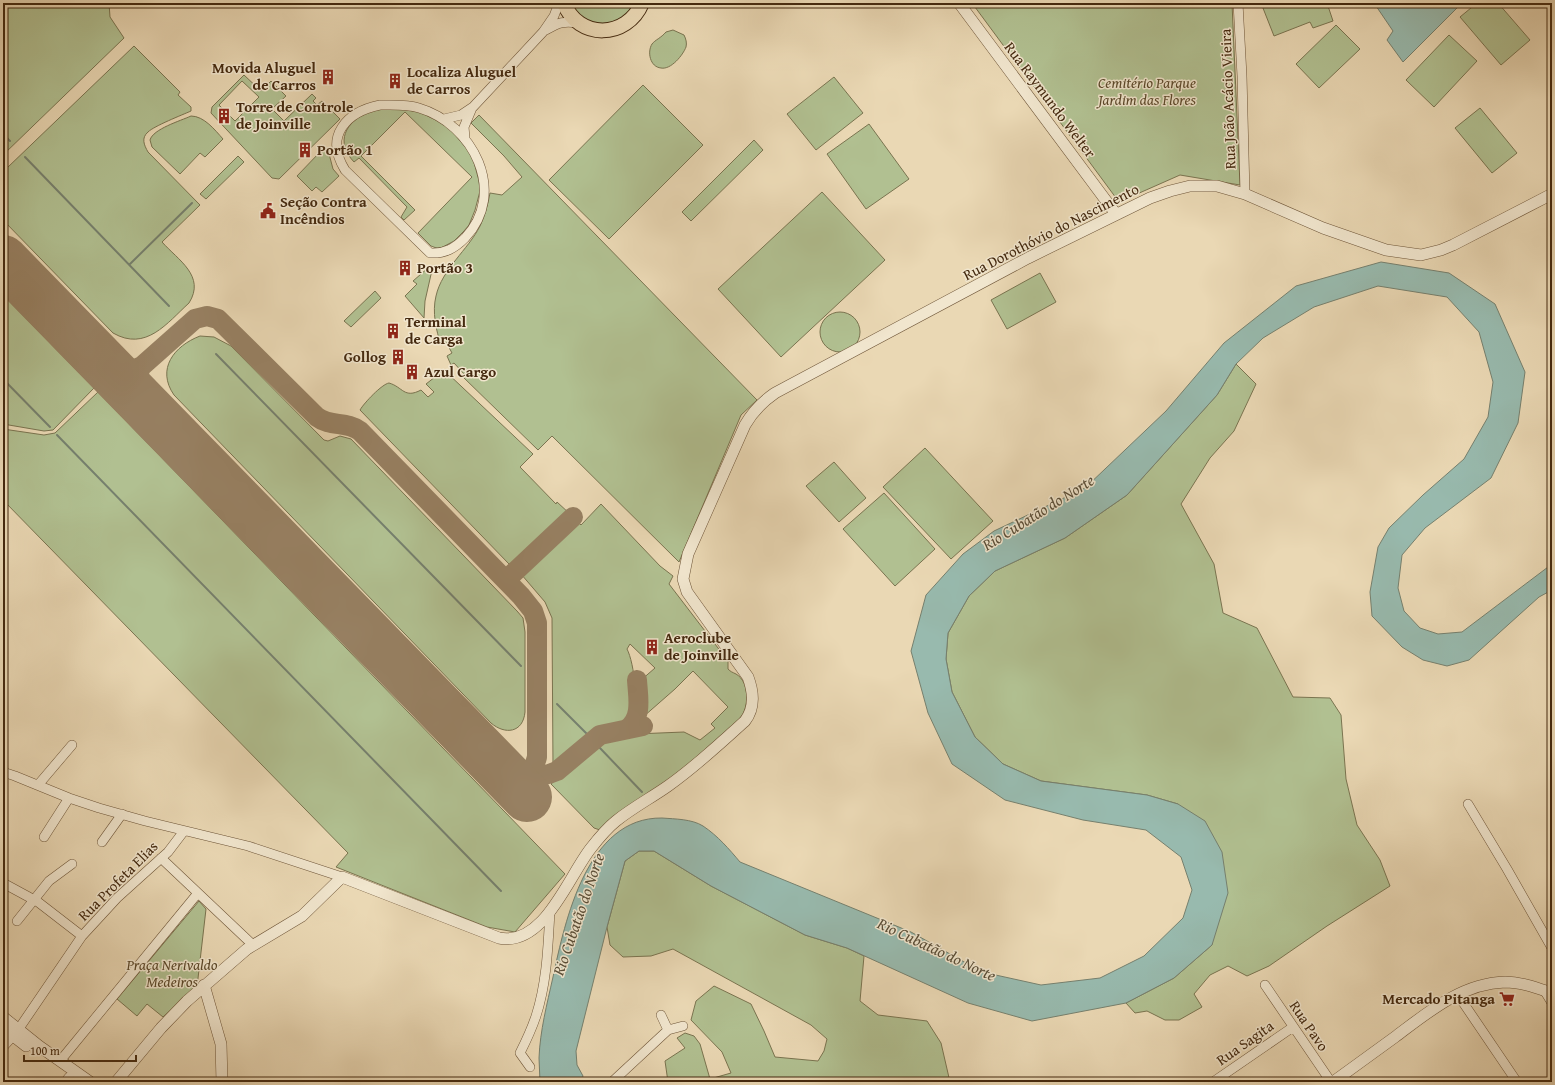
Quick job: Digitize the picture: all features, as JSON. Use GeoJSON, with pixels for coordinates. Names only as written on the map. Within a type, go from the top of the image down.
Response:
{"type":"FeatureCollection","features":[{"type":"Feature","properties":{"kind":"main road"},"geometry":{"type":"LineString","coordinates":[[564,3],[571,15],[579,23],[602,31],[614,29],[625,24],[635,16],[642,3]]}},
{"type":"Feature","properties":{"kind":"street"},"geometry":{"type":"LineString","coordinates":[[444,119],[461,115],[473,107],[543,32],[554,16],[560,3]]}},
{"type":"Feature","properties":{"kind":"street","name":"Rua Raymundo Welter"},"geometry":{"type":"LineString","coordinates":[[959,3],[1116,214]]}},
{"type":"Feature","properties":{"kind":"street","name":"Rua João Acácio Vieira"},"geometry":{"type":"LineString","coordinates":[[1238,3],[1242,76],[1244,194]]}},
{"type":"Feature","properties":{"kind":"street"},"geometry":{"type":"LineString","coordinates":[[543,32],[564,22],[579,23]]}},
{"type":"Feature","properties":{"kind":"street"},"geometry":{"type":"LineString","coordinates":[[466,138],[444,119],[428,111],[411,106],[380,106],[370,108],[351,116],[338,134],[336,144],[339,161],[345,170],[430,253],[439,254],[448,251],[459,244],[472,230],[483,204],[485,193],[481,168],[466,138],[464,127],[473,107]]}},
{"type":"Feature","properties":{"kind":"street","name":"Rua Dorothóvio do Nascimento"},"geometry":{"type":"LineString","coordinates":[[550,911],[585,855],[610,826],[669,785],[693,766],[745,722],[752,711],[752,691],[748,677],[690,598],[683,583],[683,575],[688,554],[745,425],[762,403],[775,393],[998,274],[1116,214],[1161,194],[1190,186],[1217,186],[1244,194],[1323,228],[1379,248],[1421,255],[1453,245],[1552,194]]}},
{"type":"Feature","properties":{"kind":"street"},"geometry":{"type":"LineString","coordinates":[[38,785],[72,745]]}},
{"type":"Feature","properties":{"kind":"street"},"geometry":{"type":"LineString","coordinates":[[3,772],[68,798],[145,821],[248,846],[342,877],[491,935],[508,939],[516,939],[525,935],[534,928],[550,911]]}},
{"type":"Feature","properties":{"kind":"street"},"geometry":{"type":"LineString","coordinates":[[44,837],[68,798]]}},
{"type":"Feature","properties":{"kind":"street"},"geometry":{"type":"LineString","coordinates":[[1468,804],[1508,869],[1552,948]]}},
{"type":"Feature","properties":{"kind":"street"},"geometry":{"type":"LineString","coordinates":[[102,842],[122,814]]}},
{"type":"Feature","properties":{"kind":"street","name":"Rua Profeta Elias"},"geometry":{"type":"LineString","coordinates":[[3,1047],[15,1033],[82,936],[117,898],[168,852],[184,831]]}},
{"type":"Feature","properties":{"kind":"street"},"geometry":{"type":"LineString","coordinates":[[161,858],[253,945]]}},
{"type":"Feature","properties":{"kind":"street"},"geometry":{"type":"LineString","coordinates":[[17,921],[49,881],[72,864]]}},
{"type":"Feature","properties":{"kind":"street"},"geometry":{"type":"LineString","coordinates":[[116,1082],[170,1017],[204,985],[253,945],[302,916],[342,877]]}},
{"type":"Feature","properties":{"kind":"street"},"geometry":{"type":"LineString","coordinates":[[3,883],[35,900],[82,936]]}},
{"type":"Feature","properties":{"kind":"street"},"geometry":{"type":"LineString","coordinates":[[60,1061],[198,893]]}},
{"type":"Feature","properties":{"kind":"street"},"geometry":{"type":"LineString","coordinates":[[530,1067],[520,1053],[536,1015],[544,985],[547,963],[550,911]]}},
{"type":"Feature","properties":{"kind":"street"},"geometry":{"type":"LineString","coordinates":[[1332,1082],[1430,1011],[1458,995],[1489,984],[1506,982],[1525,985],[1548,992],[1552,1003]]}},
{"type":"Feature","properties":{"kind":"street"},"geometry":{"type":"LineString","coordinates":[[204,985],[221,1044],[222,1082]]}},
{"type":"Feature","properties":{"kind":"street","name":"Rua Pavo"},"geometry":{"type":"LineString","coordinates":[[1265,985],[1332,1082]]}},
{"type":"Feature","properties":{"kind":"street"},"geometry":{"type":"LineString","coordinates":[[1458,995],[1517,1082]]}},
{"type":"Feature","properties":{"kind":"street"},"geometry":{"type":"LineString","coordinates":[[661,1015],[668,1030]]}},
{"type":"Feature","properties":{"kind":"street"},"geometry":{"type":"LineString","coordinates":[[3,1017],[15,1033],[71,1080]]}},
{"type":"Feature","properties":{"kind":"street"},"geometry":{"type":"LineString","coordinates":[[612,1082],[668,1030],[683,1026]]}},
{"type":"Feature","properties":{"kind":"street","name":"Rua Sagita"},"geometry":{"type":"LineString","coordinates":[[1213,1082],[1293,1027]]}},
{"type":"Feature","properties":{"kind":"street"},"geometry":{"type":"LineString","coordinates":[[3,1028],[15,1033],[90,1082]]}},
{"type":"Feature","properties":{"kind":"green space"},"geometry":{"type":"Polygon","coordinates":[[[3,3],[109,3],[110,17],[124,38],[3,155],[3,3]]]}},
{"type":"Feature","properties":{"kind":"green space"},"geometry":{"type":"Polygon","coordinates":[[[571,3],[635,3],[624,18],[617,22],[601,24],[593,23],[579,16],[571,3]]]}},
{"type":"Feature","properties":{"kind":"green space","name":"Cemitério Parque Jardim das Flores"},"geometry":{"type":"Polygon","coordinates":[[[972,3],[1232,3],[1240,185],[1180,175],[1119,202],[972,3]]]}},
{"type":"Feature","properties":{"kind":"green space"},"geometry":{"type":"Polygon","coordinates":[[[1261,3],[1327,3],[1333,21],[1313,28],[1310,22],[1274,36],[1261,3]]]}},
{"type":"Feature","properties":{"kind":"green space"},"geometry":{"type":"Polygon","coordinates":[[[1477,3],[1498,3],[1530,40],[1501,65],[1460,17],[1477,3]]]}},
{"type":"Feature","properties":{"kind":"green space"},"geometry":{"type":"Polygon","coordinates":[[[1336,25],[1360,49],[1319,88],[1296,64],[1336,25]]]}},
{"type":"Feature","properties":{"kind":"green space"},"geometry":{"type":"Polygon","coordinates":[[[673,30],[684,35],[686,47],[679,58],[669,67],[657,67],[650,59],[650,47],[666,32],[673,30]]]}},
{"type":"Feature","properties":{"kind":"green space"},"geometry":{"type":"Polygon","coordinates":[[[1449,35],[1477,61],[1434,107],[1406,80],[1449,35]]]}},
{"type":"Feature","properties":{"kind":"green space"},"geometry":{"type":"Polygon","coordinates":[[[134,46],[180,92],[178,95],[191,107],[191,111],[151,130],[144,137],[144,142],[148,152],[200,205],[162,242],[188,269],[192,277],[194,285],[189,303],[155,333],[136,339],[125,338],[113,333],[3,220],[3,180],[7,168],[134,46]]]}},
{"type":"Feature","properties":{"kind":"green space"},"geometry":{"type":"Polygon","coordinates":[[[244,75],[261,91],[271,81],[286,96],[272,109],[284,121],[312,94],[316,98],[313,101],[317,105],[322,101],[340,119],[279,179],[272,178],[211,113],[212,107],[244,75]],[[242,81],[219,105],[235,121],[259,97],[242,81]]]}},
{"type":"Feature","properties":{"kind":"green space"},"geometry":{"type":"Polygon","coordinates":[[[834,77],[863,113],[816,150],[787,114],[834,77]]]}},
{"type":"Feature","properties":{"kind":"green space"},"geometry":{"type":"Polygon","coordinates":[[[643,85],[703,145],[609,239],[549,180],[643,85]]]}},
{"type":"Feature","properties":{"kind":"green space"},"geometry":{"type":"Polygon","coordinates":[[[394,108],[420,112],[438,121],[451,130],[472,155],[480,191],[475,210],[469,225],[464,231],[454,241],[439,249],[431,246],[418,233],[472,177],[405,112],[361,156],[415,210],[404,220],[401,217],[407,207],[359,158],[354,162],[348,155],[345,147],[345,133],[354,121],[369,112],[394,108]]]}},
{"type":"Feature","properties":{"kind":"green space"},"geometry":{"type":"Polygon","coordinates":[[[1480,108],[1517,153],[1492,173],[1455,128],[1480,108]]]}},
{"type":"Feature","properties":{"kind":"green space"},"geometry":{"type":"Polygon","coordinates":[[[479,115],[757,400],[741,415],[679,562],[552,436],[538,450],[463,377],[465,375],[454,363],[451,365],[447,356],[452,353],[446,342],[441,345],[436,327],[435,315],[435,302],[439,286],[449,268],[475,235],[480,226],[490,193],[502,195],[522,177],[504,156],[471,123],[479,115]]]}},
{"type":"Feature","properties":{"kind":"green space"},"geometry":{"type":"Polygon","coordinates":[[[191,116],[205,121],[223,139],[205,157],[200,153],[180,174],[152,147],[150,140],[156,132],[161,129],[191,116]]]}},
{"type":"Feature","properties":{"kind":"green space"},"geometry":{"type":"Polygon","coordinates":[[[869,124],[909,179],[866,209],[827,154],[869,124]]]}},
{"type":"Feature","properties":{"kind":"green space"},"geometry":{"type":"Polygon","coordinates":[[[754,140],[763,150],[691,221],[682,212],[754,140]]]}},
{"type":"Feature","properties":{"kind":"green space"},"geometry":{"type":"Polygon","coordinates":[[[326,148],[328,150],[333,169],[339,176],[322,192],[316,187],[312,191],[297,176],[320,152],[326,148]]]}},
{"type":"Feature","properties":{"kind":"green space"},"geometry":{"type":"Polygon","coordinates":[[[238,156],[244,162],[206,199],[200,194],[238,156]]]}},
{"type":"Feature","properties":{"kind":"green space"},"geometry":{"type":"Polygon","coordinates":[[[822,192],[885,260],[781,357],[718,289],[822,192]]]}},
{"type":"Feature","properties":{"kind":"green space"},"geometry":{"type":"Polygon","coordinates":[[[429,267],[432,270],[425,301],[424,318],[405,296],[417,284],[413,281],[429,267]]]}},
{"type":"Feature","properties":{"kind":"green space"},"geometry":{"type":"Polygon","coordinates":[[[1040,273],[1056,302],[1007,329],[991,300],[1040,273]]]}},
{"type":"Feature","properties":{"kind":"green space"},"geometry":{"type":"Polygon","coordinates":[[[375,291],[381,298],[351,327],[344,321],[375,291]]]}},
{"type":"Feature","properties":{"kind":"green space"},"geometry":{"type":"Polygon","coordinates":[[[3,295],[94,388],[53,430],[44,431],[3,424],[3,295]]]}},
{"type":"Feature","properties":{"kind":"green space"},"geometry":{"type":"Polygon","coordinates":[[[844,312],[851,315],[857,321],[860,332],[859,340],[851,349],[844,352],[836,352],[829,349],[821,340],[820,328],[823,321],[832,313],[844,312]]]}},
{"type":"Feature","properties":{"kind":"green space"},"geometry":{"type":"Polygon","coordinates":[[[200,336],[214,337],[231,346],[324,440],[328,441],[340,436],[351,439],[523,618],[525,632],[525,712],[524,719],[517,728],[507,730],[496,727],[491,723],[174,395],[169,385],[167,376],[167,368],[170,360],[182,346],[200,336]]]}},
{"type":"Feature","properties":{"kind":"green space"},"geometry":{"type":"Polygon","coordinates":[[[1236,364],[1256,384],[1234,431],[1210,458],[1181,504],[1214,564],[1223,613],[1257,628],[1293,697],[1330,698],[1341,715],[1346,779],[1357,825],[1380,860],[1390,886],[1327,926],[1269,966],[1247,976],[1228,966],[1210,975],[1194,994],[1202,1007],[1179,1020],[1165,1020],[1147,1011],[1135,1013],[1126,1003],[1174,978],[1212,945],[1178,804],[1147,795],[1041,781],[1003,764],[975,737],[952,692],[946,659],[948,633],[969,596],[995,571],[1065,538],[1127,495],[1217,395],[1236,364]]]}},
{"type":"Feature","properties":{"kind":"green space"},"geometry":{"type":"Polygon","coordinates":[[[444,370],[533,454],[520,467],[556,504],[557,502],[570,514],[514,566],[509,564],[360,410],[373,394],[389,383],[407,393],[421,390],[428,397],[434,392],[426,384],[444,370]]]}},
{"type":"Feature","properties":{"kind":"green space"},"geometry":{"type":"Polygon","coordinates":[[[98,392],[565,874],[515,932],[487,927],[336,867],[348,853],[3,500],[3,429],[44,435],[55,433],[98,392]]]}},
{"type":"Feature","properties":{"kind":"green space"},"geometry":{"type":"Polygon","coordinates":[[[925,448],[993,521],[951,559],[883,487],[925,448]]]}},
{"type":"Feature","properties":{"kind":"green space"},"geometry":{"type":"Polygon","coordinates":[[[834,462],[866,498],[839,522],[806,486],[834,462]]]}},
{"type":"Feature","properties":{"kind":"green space"},"geometry":{"type":"Polygon","coordinates":[[[884,493],[935,549],[895,586],[843,529],[884,493]]]}},
{"type":"Feature","properties":{"kind":"green space"},"geometry":{"type":"Polygon","coordinates":[[[601,504],[660,566],[673,576],[669,584],[728,661],[728,669],[741,678],[747,695],[745,708],[740,718],[676,775],[600,830],[594,828],[551,784],[597,743],[609,737],[635,734],[684,732],[700,740],[715,728],[711,724],[728,707],[693,671],[643,717],[640,681],[655,668],[630,644],[627,649],[632,664],[635,686],[632,716],[626,724],[605,727],[591,734],[553,766],[552,618],[545,602],[521,574],[576,520],[581,525],[601,504]]]}},
{"type":"Feature","properties":{"kind":"green space"},"geometry":{"type":"Polygon","coordinates":[[[639,851],[654,851],[711,886],[805,935],[847,948],[864,956],[860,1001],[878,1015],[927,1021],[941,1043],[950,1082],[668,1082],[665,1061],[685,1048],[677,1038],[685,1033],[694,1036],[700,1044],[710,1079],[731,1073],[722,1052],[691,1020],[696,1001],[714,986],[751,1004],[775,1057],[818,1061],[824,1051],[827,1039],[811,1025],[673,949],[651,956],[623,957],[610,945],[607,927],[625,861],[639,851]]]}},
{"type":"Feature","properties":{"kind":"green space","name":"Praça Nerivaldo Medeiros"},"geometry":{"type":"Polygon","coordinates":[[[199,901],[206,909],[197,987],[163,1017],[147,1004],[137,1016],[117,999],[199,901]]]}},
{"type":"Feature","properties":{"kind":"water"},"geometry":{"type":"Polygon","coordinates":[[[1374,3],[1462,3],[1403,62],[1387,40],[1393,31],[1374,3]]]}},
{"type":"Feature","properties":{"kind":"water","name":"Rio Cubatão do Norte"},"geometry":{"type":"Polygon","coordinates":[[[1381,262],[1449,273],[1495,304],[1525,372],[1518,423],[1491,478],[1425,528],[1402,555],[1398,588],[1404,611],[1420,628],[1438,634],[1462,632],[1552,564],[1552,590],[1539,597],[1469,660],[1447,666],[1423,660],[1402,647],[1372,616],[1370,592],[1378,547],[1389,528],[1423,495],[1464,459],[1488,417],[1493,382],[1479,332],[1447,297],[1378,286],[1314,307],[1263,338],[1236,364],[1217,395],[1127,495],[1065,538],[995,571],[969,596],[948,633],[946,659],[952,692],[975,737],[1003,764],[1041,781],[1147,795],[1178,804],[1205,821],[1222,852],[1228,893],[1212,945],[1174,978],[1126,1003],[1032,1021],[968,1003],[847,948],[805,935],[711,886],[654,851],[639,851],[625,861],[607,927],[576,1051],[577,1065],[583,1076],[581,1082],[540,1082],[539,1058],[544,1018],[558,954],[573,902],[584,876],[598,853],[615,835],[636,822],[662,818],[683,820],[699,824],[718,838],[740,862],[911,932],[982,972],[1041,985],[1100,978],[1144,956],[1183,918],[1192,890],[1181,857],[1146,830],[1083,820],[1005,800],[952,764],[928,713],[911,651],[926,595],[963,554],[994,531],[1085,488],[1166,411],[1224,343],[1296,286],[1381,262]]]}},
{"type":"Feature","properties":{"kind":"waterway"},"geometry":{"type":"LineString","coordinates":[[3,134],[10,141]]}},
{"type":"Feature","properties":{"kind":"waterway"},"geometry":{"type":"LineString","coordinates":[[25,157],[169,306]]}},
{"type":"Feature","properties":{"kind":"waterway"},"geometry":{"type":"LineString","coordinates":[[130,264],[192,203]]}},
{"type":"Feature","properties":{"kind":"waterway"},"geometry":{"type":"LineString","coordinates":[[216,354],[521,666]]}},
{"type":"Feature","properties":{"kind":"waterway"},"geometry":{"type":"LineString","coordinates":[[3,379],[50,427]]}},
{"type":"Feature","properties":{"kind":"waterway"},"geometry":{"type":"LineString","coordinates":[[57,435],[501,891]]}},
{"type":"Feature","properties":{"kind":"waterway"},"geometry":{"type":"LineString","coordinates":[[557,704],[586,733]]}},
{"type":"Feature","properties":{"kind":"waterway"},"geometry":{"type":"LineString","coordinates":[[599,747],[642,792]]}},
{"type":"Feature","properties":{"kind":"taxiway"},"geometry":{"type":"LineString","coordinates":[[110,370],[126,372],[142,366],[195,319],[207,316],[218,319],[317,417],[327,422],[350,426],[360,431],[521,596],[533,611],[537,623],[537,757],[529,774],[525,776],[515,778],[503,772]]}},
{"type":"Feature","properties":{"kind":"taxiway"},"geometry":{"type":"LineString","coordinates":[[138,399],[136,382],[142,366]]}},
{"type":"Feature","properties":{"kind":"taxiway"},"geometry":{"type":"LineString","coordinates":[[506,580],[573,517]]}},
{"type":"Feature","properties":{"kind":"taxiway"},"geometry":{"type":"LineString","coordinates":[[627,729],[632,724],[637,713],[637,680]]}},
{"type":"Feature","properties":{"kind":"taxiway"},"geometry":{"type":"LineString","coordinates":[[519,779],[549,774],[557,771],[600,735],[643,726]]}},
{"type":"Feature","properties":{"kind":"runway"},"geometry":{"type":"LineString","coordinates":[[3,260],[527,797]]}},
{"type":"Feature","properties":{"kind":"place","name":"Movida Aluguel de Carros"},"geometry":{"type":"Point","coordinates":[328,77]}},
{"type":"Feature","properties":{"kind":"place","name":"Localiza Aluguel de Carros"},"geometry":{"type":"Point","coordinates":[395,81]}},
{"type":"Feature","properties":{"kind":"place","name":"Torre de Controle de Joinville"},"geometry":{"type":"Point","coordinates":[224,116]}},
{"type":"Feature","properties":{"kind":"place","name":"Portão 1"},"geometry":{"type":"Point","coordinates":[305,150]}},
{"type":"Feature","properties":{"kind":"place","name":"Seção Contra Incêndios"},"geometry":{"type":"Point","coordinates":[268,211]}},
{"type":"Feature","properties":{"kind":"place","name":"Portão 3"},"geometry":{"type":"Point","coordinates":[405,268]}},
{"type":"Feature","properties":{"kind":"place","name":"Terminal de Carga"},"geometry":{"type":"Point","coordinates":[393,331]}},
{"type":"Feature","properties":{"kind":"place","name":"Gollog"},"geometry":{"type":"Point","coordinates":[398,357]}},
{"type":"Feature","properties":{"kind":"place","name":"Azul Cargo"},"geometry":{"type":"Point","coordinates":[412,372]}},
{"type":"Feature","properties":{"kind":"place","name":"Aeroclube de Joinville"},"geometry":{"type":"Point","coordinates":[652,647]}},
{"type":"Feature","properties":{"kind":"place","name":"Mercado Pitanga"},"geometry":{"type":"Point","coordinates":[1507,999]}}]}
